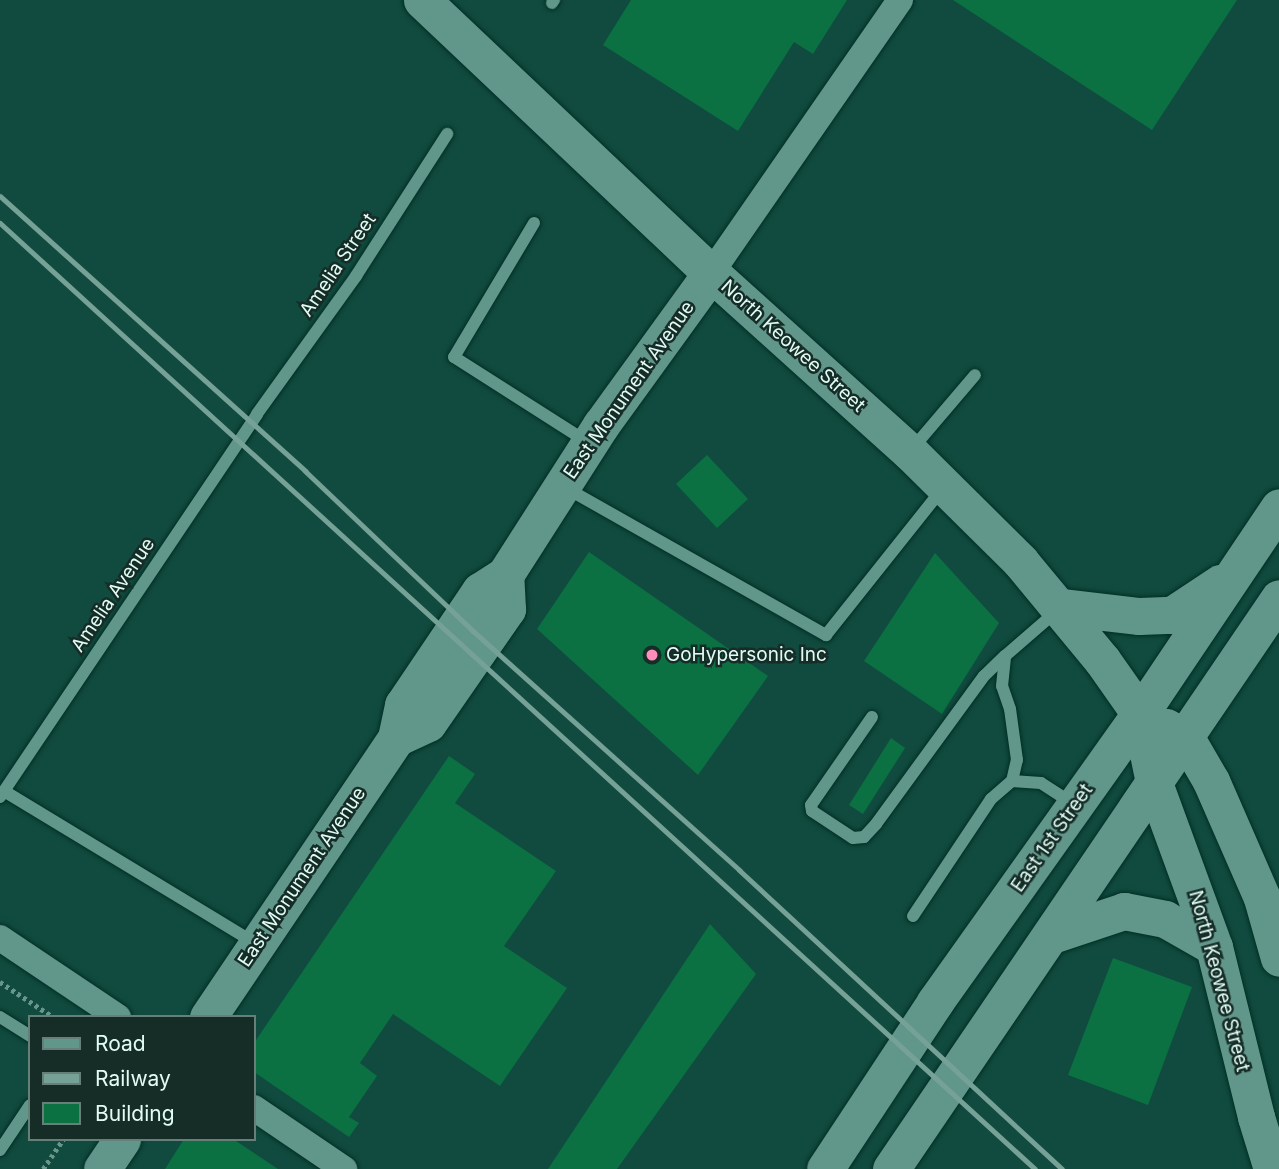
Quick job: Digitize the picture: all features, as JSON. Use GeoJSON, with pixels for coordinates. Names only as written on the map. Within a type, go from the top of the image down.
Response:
{"type":"FeatureCollection","features":[{"type":"Feature","properties":{"kind":"main road","name":"North Keowee Street"},"geometry":{"type":"LineString","coordinates":[[422,0],[711,273],[910,452],[1020,561],[1061,607],[1140,714],[1154,783],[1214,947],[1255,1117],[1272,1169]]}},
{"type":"Feature","properties":{"kind":"main road","name":"East Monument Avenue"},"geometry":{"type":"LineString","coordinates":[[209,1015],[396,738],[403,705],[480,591],[505,575],[590,443],[711,273]]}},
{"type":"Feature","properties":{"kind":"main road","name":"East 1st Street"},"geometry":{"type":"LineString","coordinates":[[825,1169],[936,1002],[1140,714],[1279,508]]}},
{"type":"Feature","properties":{"kind":"main road"},"geometry":{"type":"LineString","coordinates":[[1061,607],[1139,616],[1172,615],[1235,572]]}},
{"type":"Feature","properties":{"kind":"main road"},"geometry":{"type":"LineString","coordinates":[[891,1169],[1279,598]]}},
{"type":"Feature","properties":{"kind":"main road","name":"North Keowee Street"},"geometry":{"type":"LineString","coordinates":[[1140,714],[1186,738]]}},
{"type":"Feature","properties":{"kind":"main road"},"geometry":{"type":"LineString","coordinates":[[1186,738],[1234,829],[1262,898],[1279,958]]}},
{"type":"Feature","properties":{"kind":"main road"},"geometry":{"type":"LineString","coordinates":[[1052,934],[1124,911],[1164,919],[1214,947]]}},
{"type":"Feature","properties":{"kind":"main road"},"geometry":{"type":"LineString","coordinates":[[102,1169],[121,1141]]}},
{"type":"Feature","properties":{"kind":"street","name":"East Monument Avenue"},"geometry":{"type":"LineString","coordinates":[[711,273],[900,0]]}},
{"type":"Feature","properties":{"kind":"street"},"geometry":{"type":"LineString","coordinates":[[0,938],[115,1015]]}},
{"type":"Feature","properties":{"kind":"street"},"geometry":{"type":"LineString","coordinates":[[256,1109],[344,1169]]}},
{"type":"Feature","properties":{"kind":"lane","name":"Amelia Street"},"geometry":{"type":"LineString","coordinates":[[257,414],[356,276],[447,134]]}},
{"type":"Feature","properties":{"kind":"lane"},"geometry":{"type":"LineString","coordinates":[[534,223],[454,357],[590,443]]}},
{"type":"Feature","properties":{"kind":"lane"},"geometry":{"type":"LineString","coordinates":[[910,452],[975,375]]}},
{"type":"Feature","properties":{"kind":"lane","name":"Amelia Avenue"},"geometry":{"type":"LineString","coordinates":[[2,794],[257,414]]}},
{"type":"Feature","properties":{"kind":"lane"},"geometry":{"type":"LineString","coordinates":[[562,486],[826,635],[944,486]]}},
{"type":"Feature","properties":{"kind":"lane"},"geometry":{"type":"LineString","coordinates":[[872,717],[811,805],[811,811],[853,838],[864,837],[876,824],[984,676],[1061,607]]}},
{"type":"Feature","properties":{"kind":"lane"},"geometry":{"type":"LineString","coordinates":[[913,916],[990,799],[1012,781],[1017,760],[1010,709],[1002,686],[1005,656]]}},
{"type":"Feature","properties":{"kind":"lane"},"geometry":{"type":"LineString","coordinates":[[1012,781],[1041,783],[1075,806]]}},
{"type":"Feature","properties":{"kind":"lane"},"geometry":{"type":"LineString","coordinates":[[2,794],[257,944]]}},
{"type":"Feature","properties":{"kind":"lane"},"geometry":{"type":"LineString","coordinates":[[1,1018],[28,1035]]}},
{"type":"Feature","properties":{"kind":"lane"},"geometry":{"type":"LineString","coordinates":[[0,1150],[28,1108]]}},
{"type":"Feature","properties":{"kind":"path"},"geometry":{"type":"LineString","coordinates":[[0,982],[50,1015]]}},
{"type":"Feature","properties":{"kind":"path"},"geometry":{"type":"LineString","coordinates":[[43,1169],[62,1141]]}},
{"type":"Feature","properties":{"kind":"building"},"geometry":{"type":"Polygon","coordinates":[[[631,0],[847,0],[813,54],[794,42],[738,131],[603,45],[631,0]]]}},
{"type":"Feature","properties":{"kind":"building"},"geometry":{"type":"Polygon","coordinates":[[[953,0],[1237,0],[1152,130],[953,0]]]}},
{"type":"Feature","properties":{"kind":"building"},"geometry":{"type":"Polygon","coordinates":[[[707,455],[748,499],[717,528],[676,484],[707,455]]]}},
{"type":"Feature","properties":{"kind":"building"},"geometry":{"type":"Polygon","coordinates":[[[589,552],[768,676],[698,775],[537,629],[589,552]]]}},
{"type":"Feature","properties":{"kind":"building"},"geometry":{"type":"Polygon","coordinates":[[[935,553],[999,623],[942,714],[864,661],[935,553]]]}},
{"type":"Feature","properties":{"kind":"building"},"geometry":{"type":"Polygon","coordinates":[[[891,738],[905,748],[863,814],[849,805],[891,738]]]}},
{"type":"Feature","properties":{"kind":"building"},"geometry":{"type":"Polygon","coordinates":[[[449,756],[475,774],[455,803],[556,871],[504,946],[567,988],[500,1086],[393,1014],[360,1063],[377,1076],[349,1117],[359,1123],[349,1137],[256,1073],[256,1040],[449,756]]]}},
{"type":"Feature","properties":{"kind":"building"},"geometry":{"type":"Polygon","coordinates":[[[710,924],[756,974],[617,1169],[548,1169],[710,924]]]}},
{"type":"Feature","properties":{"kind":"building"},"geometry":{"type":"Polygon","coordinates":[[[1113,958],[1192,987],[1148,1105],[1068,1075],[1113,958]]]}},
{"type":"Feature","properties":{"kind":"building"},"geometry":{"type":"Polygon","coordinates":[[[183,1141],[236,1141],[278,1169],[165,1169],[183,1141]]]}},
{"type":"Feature","properties":{"kind":"railway"},"geometry":{"type":"LineString","coordinates":[[0,196],[305,471],[473,631],[739,870],[1062,1169]]}},
{"type":"Feature","properties":{"kind":"railway"},"geometry":{"type":"LineString","coordinates":[[0,223],[1035,1169]]}},
{"type":"Feature","properties":{"kind":"place","name":"GoHypersonic Inc"},"geometry":{"type":"Point","coordinates":[652,655]}}]}
